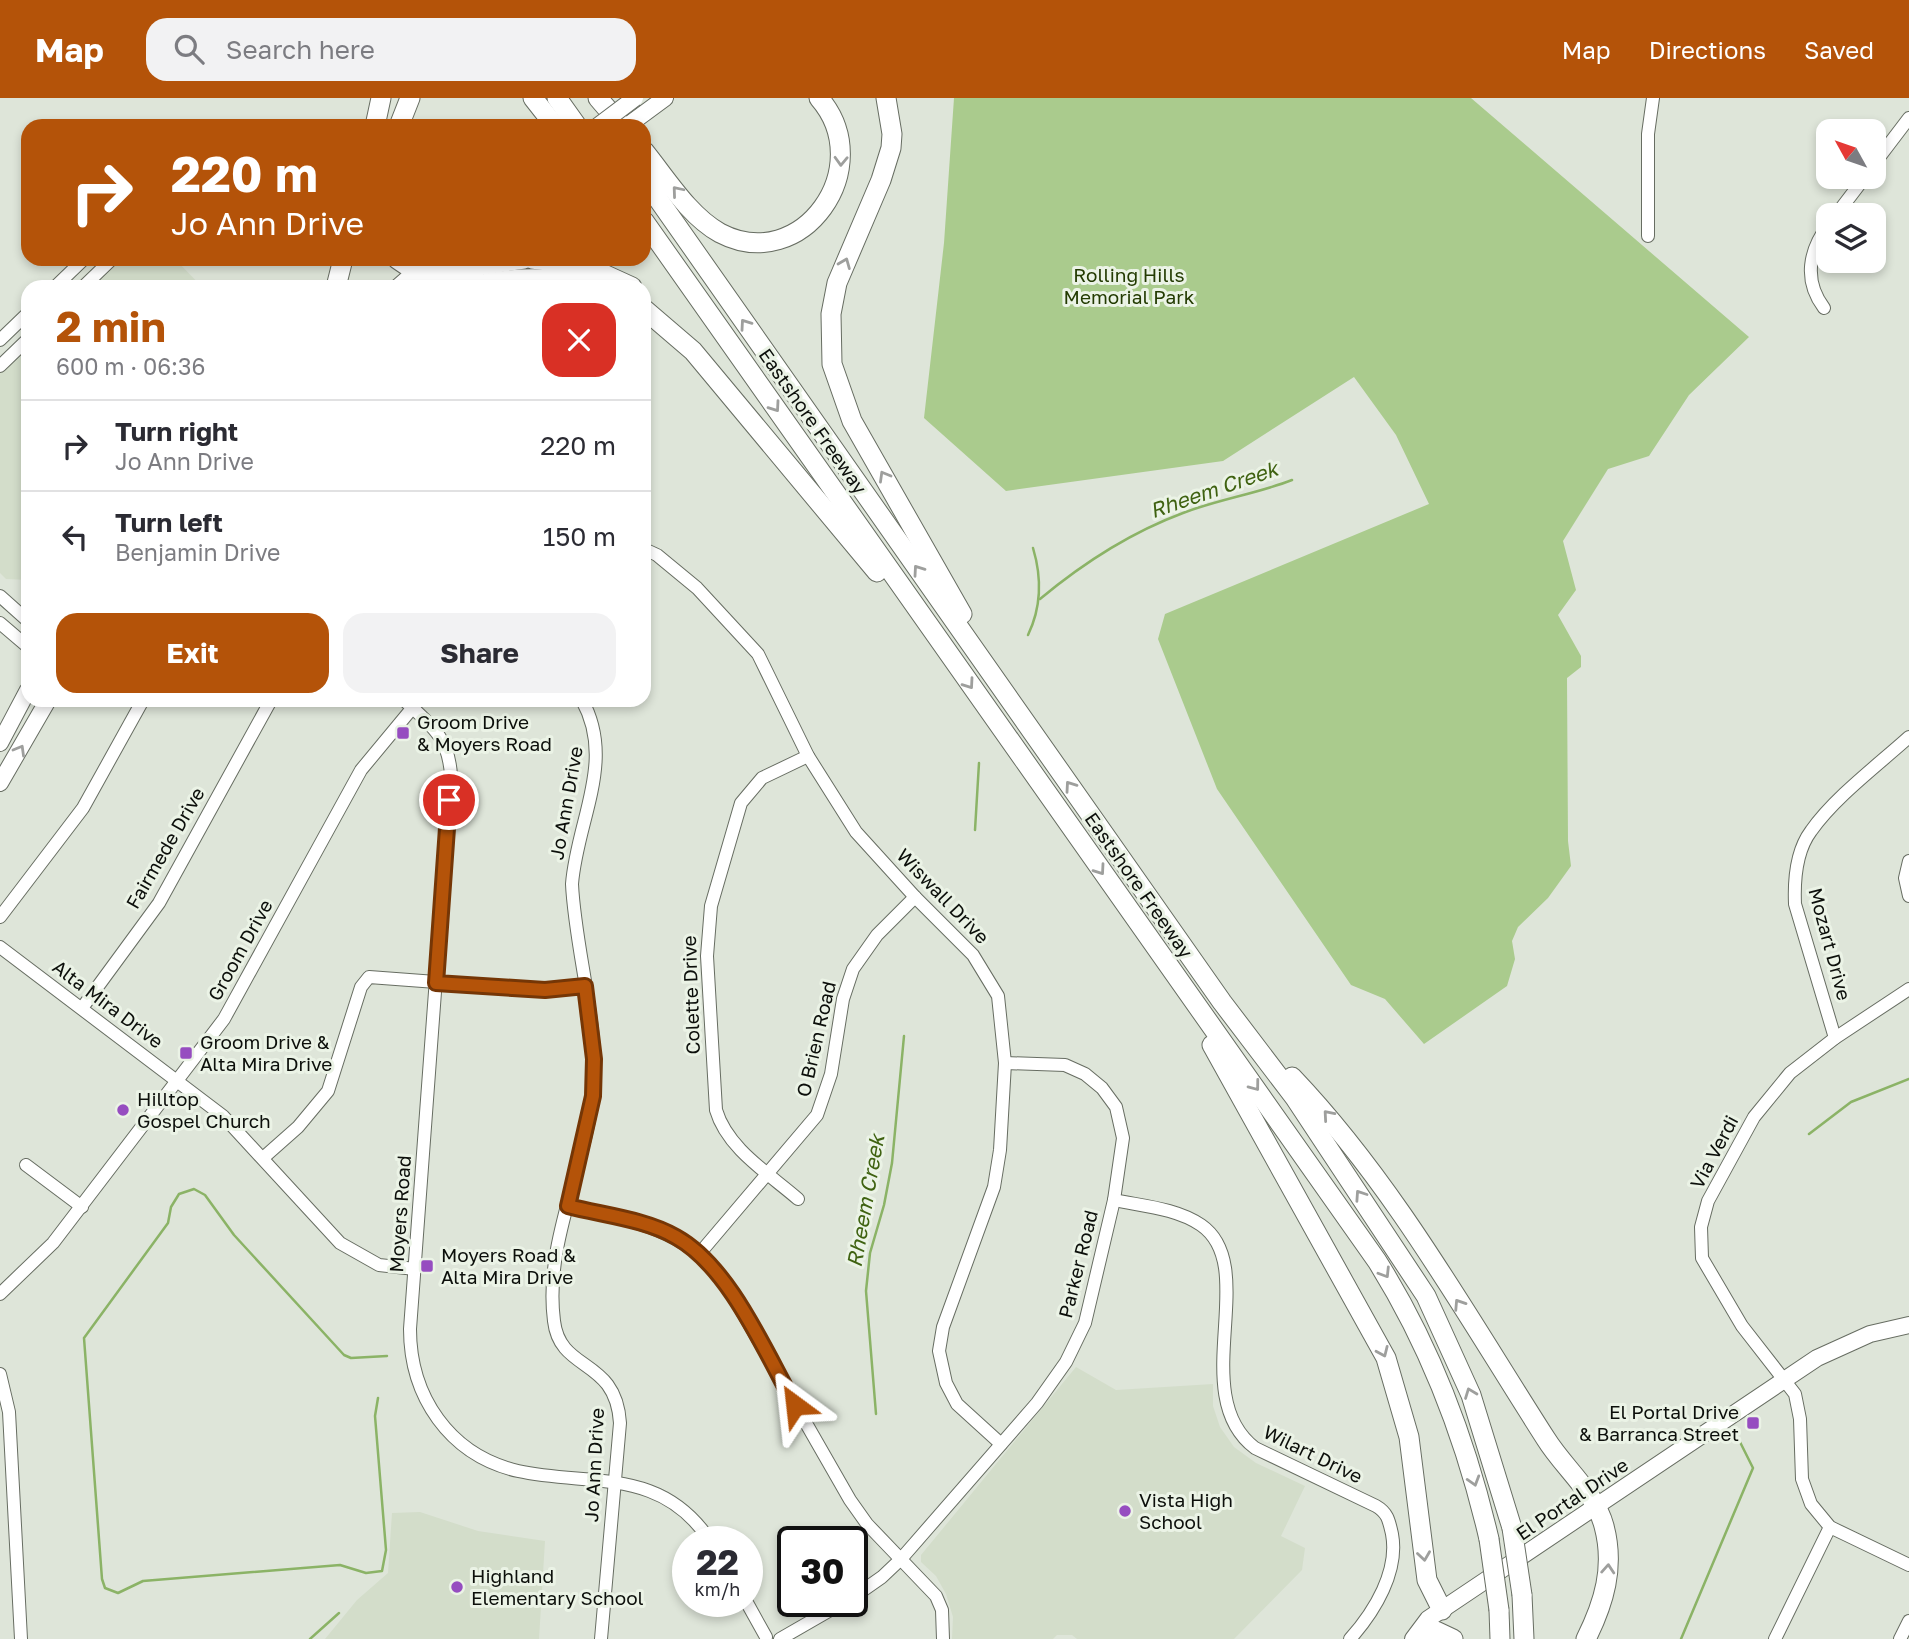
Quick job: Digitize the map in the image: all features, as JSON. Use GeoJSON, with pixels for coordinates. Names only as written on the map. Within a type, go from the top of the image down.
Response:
{"type":"FeatureCollection","features":[{"type":"Feature","properties":{"kind":"highway"},"geometry":{"type":"LineString","coordinates":[[376,119],[381,98]]}},
{"type":"Feature","properties":{"kind":"highway"},"geometry":{"type":"LineString","coordinates":[[402,119],[410,98]]}},
{"type":"Feature","properties":{"kind":"highway"},"geometry":{"type":"LineString","coordinates":[[533,98],[550,119]]}},
{"type":"Feature","properties":{"kind":"highway"},"geometry":{"type":"LineString","coordinates":[[557,98],[572,119]]}},
{"type":"Feature","properties":{"kind":"highway"},"geometry":{"type":"LineString","coordinates":[[587,98],[602,119]]}},
{"type":"Feature","properties":{"kind":"highway"},"geometry":{"type":"LineString","coordinates":[[598,98],[618,119]]}},
{"type":"Feature","properties":{"kind":"highway"},"geometry":{"type":"LineString","coordinates":[[651,159],[696,214],[719,232],[745,241],[789,235],[817,216],[831,196],[840,175],[838,133],[819,98]]}},
{"type":"Feature","properties":{"kind":"highway"},"geometry":{"type":"LineString","coordinates":[[886,102],[892,134],[887,164],[833,299],[830,332],[832,364],[852,421],[942,577],[1000,686]]}},
{"type":"Feature","properties":{"kind":"highway","name":"Eastshore Freeway"},"geometry":{"type":"LineString","coordinates":[[651,189],[1222,1002],[1295,1098],[1426,1296],[1471,1395],[1512,1528],[1522,1595],[1524,1639]]}},
{"type":"Feature","properties":{"kind":"highway","name":"Eastshore Freeway"},"geometry":{"type":"LineString","coordinates":[[651,231],[1171,972],[1277,1115],[1405,1305],[1449,1405],[1478,1494],[1489,1539],[1499,1610],[1500,1639]]}},
{"type":"Feature","properties":{"kind":"highway"},"geometry":{"type":"LineString","coordinates":[[651,246],[721,331]]}},
{"type":"Feature","properties":{"kind":"highway"},"geometry":{"type":"LineString","coordinates":[[428,280],[479,266]]}},
{"type":"Feature","properties":{"kind":"highway"},"geometry":{"type":"LineString","coordinates":[[586,266],[617,280]]}},
{"type":"Feature","properties":{"kind":"highway"},"geometry":{"type":"LineString","coordinates":[[513,280],[564,280]]}},
{"type":"Feature","properties":{"kind":"highway"},"geometry":{"type":"LineString","coordinates":[[651,302],[673,323],[860,552],[930,628]]}},
{"type":"Feature","properties":{"kind":"highway"},"geometry":{"type":"LineString","coordinates":[[651,315],[680,338],[708,368]]}},
{"type":"Feature","properties":{"kind":"highway"},"geometry":{"type":"LineString","coordinates":[[1171,972],[1387,1358],[1409,1437],[1427,1580],[1446,1608],[1453,1639]]}},
{"type":"Feature","properties":{"kind":"highway"},"geometry":{"type":"LineString","coordinates":[[1222,1002],[1329,1115],[1371,1168],[1549,1444],[1598,1508],[1607,1539],[1609,1572],[1603,1599],[1586,1639]]}},
{"type":"Feature","properties":{"kind":"highway"},"geometry":{"type":"LineString","coordinates":[[1423,1639],[1436,1631],[1453,1639]]}},
{"type":"Feature","properties":{"kind":"main road"},"geometry":{"type":"LineString","coordinates":[[607,119],[635,98]]}},
{"type":"Feature","properties":{"kind":"main road"},"geometry":{"type":"LineString","coordinates":[[634,119],[665,98]]}},
{"type":"Feature","properties":{"kind":"main road"},"geometry":{"type":"LineString","coordinates":[[405,280],[418,266],[431,271],[438,266]]}},
{"type":"Feature","properties":{"kind":"main road"},"geometry":{"type":"LineString","coordinates":[[0,743],[21,703]]}},
{"type":"Feature","properties":{"kind":"main road"},"geometry":{"type":"LineString","coordinates":[[0,783],[44,707]]}},
{"type":"Feature","properties":{"kind":"main road","name":"El Portal Drive"},"geometry":{"type":"LineString","coordinates":[[1413,1639],[1428,1619],[1598,1508],[1817,1358],[1870,1334],[1909,1325]]}},
{"type":"Feature","properties":{"kind":"street"},"geometry":{"type":"LineString","coordinates":[[1648,236],[1648,134],[1653,98]]}},
{"type":"Feature","properties":{"kind":"street"},"geometry":{"type":"LineString","coordinates":[[1886,148],[1909,118]]}},
{"type":"Feature","properties":{"kind":"street"},"geometry":{"type":"LineString","coordinates":[[1845,203],[1856,189]]}},
{"type":"Feature","properties":{"kind":"street"},"geometry":{"type":"LineString","coordinates":[[1816,243],[1810,269],[1814,291],[1824,308]]}},
{"type":"Feature","properties":{"kind":"street"},"geometry":{"type":"LineString","coordinates":[[62,280],[77,266]]}},
{"type":"Feature","properties":{"kind":"street"},"geometry":{"type":"LineString","coordinates":[[90,280],[105,266]]}},
{"type":"Feature","properties":{"kind":"street"},"geometry":{"type":"LineString","coordinates":[[0,340],[21,320]]}},
{"type":"Feature","properties":{"kind":"street"},"geometry":{"type":"LineString","coordinates":[[0,366],[21,346]]}},
{"type":"Feature","properties":{"kind":"street","name":"Wiswall Drive"},"geometry":{"type":"LineString","coordinates":[[651,552],[697,589],[758,654],[808,756],[856,832],[973,955],[998,996],[1005,1063],[1001,1143],[994,1186],[943,1326],[939,1351],[946,1383],[957,1404],[1001,1444]]}},
{"type":"Feature","properties":{"kind":"street"},"geometry":{"type":"LineString","coordinates":[[0,596],[21,611]]}},
{"type":"Feature","properties":{"kind":"street"},"geometry":{"type":"LineString","coordinates":[[0,623],[21,641]]}},
{"type":"Feature","properties":{"kind":"street"},"geometry":{"type":"LineString","coordinates":[[0,917],[83,808],[139,707]]}},
{"type":"Feature","properties":{"kind":"street","name":"Fairmede Drive"},"geometry":{"type":"LineString","coordinates":[[82,1008],[159,903],[267,707]]}},
{"type":"Feature","properties":{"kind":"street","name":"Groom Drive"},"geometry":{"type":"LineString","coordinates":[[0,1294],[53,1243],[224,1019],[361,770],[409,707]]}},
{"type":"Feature","properties":{"kind":"street","name":"Moyers Road"},"geometry":{"type":"LineString","coordinates":[[415,707],[444,740],[450,753],[451,776],[410,1329],[414,1368],[430,1409],[453,1438],[484,1458],[519,1471],[638,1486],[667,1499],[698,1526]]}},
{"type":"Feature","properties":{"kind":"street","name":"Jo Ann Drive"},"geometry":{"type":"LineString","coordinates":[[585,707],[597,738],[594,778],[574,864],[572,884],[594,1059],[593,1096],[557,1253],[554,1323],[560,1341],[570,1354],[601,1375],[619,1402],[620,1423],[601,1639]]}},
{"type":"Feature","properties":{"kind":"street","name":"Mozart Drive"},"geometry":{"type":"LineString","coordinates":[[1835,1038],[1795,904],[1794,884],[1800,855],[1810,831],[1909,737]]}},
{"type":"Feature","properties":{"kind":"street","name":"Colette Drive"},"geometry":{"type":"LineString","coordinates":[[798,1199],[730,1139],[720,1125],[716,1110],[707,956],[708,927],[722,862],[741,803],[762,778],[808,756]]}},
{"type":"Feature","properties":{"kind":"street"},"geometry":{"type":"LineString","coordinates":[[1909,861],[1905,878],[1909,896]]}},
{"type":"Feature","properties":{"kind":"street","name":"O Brien Road"},"geometry":{"type":"LineString","coordinates":[[700,1253],[817,1115],[825,1097],[843,999],[853,969],[877,935],[915,897]]}},
{"type":"Feature","properties":{"kind":"street","name":"Alta Mira Drive"},"geometry":{"type":"LineString","coordinates":[[0,947],[223,1116],[340,1243],[379,1265],[415,1269]]}},
{"type":"Feature","properties":{"kind":"street"},"geometry":{"type":"LineString","coordinates":[[263,1158],[305,1120],[328,1091],[361,987],[369,977],[545,990],[585,986]]}},
{"type":"Feature","properties":{"kind":"street","name":"Via Verdi"},"geometry":{"type":"LineString","coordinates":[[1830,1527],[1811,1504],[1802,1479],[1800,1419],[1795,1394],[1742,1326],[1702,1258],[1701,1227],[1708,1202],[1754,1117],[1790,1073],[1835,1038],[1909,989]]}},
{"type":"Feature","properties":{"kind":"street","name":"Parker Road"},"geometry":{"type":"LineString","coordinates":[[868,1587],[901,1559],[1001,1444],[1066,1362],[1085,1323],[1114,1200],[1123,1138],[1116,1107],[1102,1088],[1085,1074],[1065,1065],[1005,1063]]}},
{"type":"Feature","properties":{"kind":"street"},"geometry":{"type":"LineString","coordinates":[[26,1165],[82,1207]]}},
{"type":"Feature","properties":{"kind":"street","name":"Wilart Drive"},"geometry":{"type":"LineString","coordinates":[[1114,1200],[1184,1215],[1203,1227],[1216,1242],[1225,1270],[1224,1395],[1232,1425],[1242,1438],[1255,1448],[1376,1506],[1389,1518],[1395,1553],[1392,1569],[1354,1634]]}},
{"type":"Feature","properties":{"kind":"street"},"geometry":{"type":"LineString","coordinates":[[568,1206],[675,1236],[700,1253],[724,1280],[850,1500],[867,1524],[936,1596],[942,1610],[943,1639]]}},
{"type":"Feature","properties":{"kind":"street"},"geometry":{"type":"LineString","coordinates":[[0,1374],[9,1412],[21,1639]]}},
{"type":"Feature","properties":{"kind":"street"},"geometry":{"type":"LineString","coordinates":[[1775,1639],[1830,1527],[1909,1565]]}},
{"type":"Feature","properties":{"kind":"street"},"geometry":{"type":"LineString","coordinates":[[757,1617],[772,1638],[814,1617]]}},
{"type":"Feature","properties":{"kind":"street"},"geometry":{"type":"LineString","coordinates":[[1900,1639],[1909,1621]]}},
{"type":"Feature","properties":{"kind":"shaded area"},"geometry":{"type":"Polygon","coordinates":[[[106,266],[182,266],[195,280],[91,280],[106,266]]]}},
{"type":"Feature","properties":{"kind":"shaded area"},"geometry":{"type":"Polygon","coordinates":[[[21,348],[21,580],[6,579],[0,573],[0,368],[21,348]]]}},
{"type":"Feature","properties":{"kind":"shaded area","name":"Vista High School"},"geometry":{"type":"Polygon","coordinates":[[[1076,1367],[1116,1390],[1213,1384],[1213,1406],[1220,1427],[1234,1447],[1256,1463],[1305,1486],[1281,1536],[1305,1548],[1302,1570],[1234,1639],[1077,1639],[1072,1635],[1057,1635],[1053,1639],[952,1639],[953,1617],[946,1594],[936,1576],[921,1562],[921,1555],[1076,1367]]]}},
{"type":"Feature","properties":{"kind":"shaded area","name":"Highland Elementary School"},"geometry":{"type":"Polygon","coordinates":[[[420,1512],[478,1531],[545,1541],[539,1639],[325,1639],[357,1600],[388,1573],[392,1513],[420,1512]]]}},
{"type":"Feature","properties":{"kind":"green space","name":"Rolling Hills Memorial Park"},"geometry":{"type":"Polygon","coordinates":[[[954,98],[1471,98],[1749,337],[1689,395],[1649,456],[1608,469],[1563,541],[1576,590],[1558,615],[1581,656],[1581,667],[1567,678],[1568,841],[1571,866],[1548,898],[1518,927],[1512,941],[1515,959],[1507,986],[1424,1044],[1385,999],[1351,985],[1217,789],[1158,639],[1165,614],[1429,504],[1396,435],[1354,377],[1223,461],[1006,491],[924,418],[944,243],[954,98]]]}},
{"type":"Feature","properties":{"kind":"waterway","name":"Rheem Creek"},"geometry":{"type":"LineString","coordinates":[[1040,599],[1090,561],[1126,539],[1164,521],[1197,508],[1292,480]]}},
{"type":"Feature","properties":{"kind":"waterway","name":"Rheem Creek"},"geometry":{"type":"LineString","coordinates":[[1028,635],[1036,613],[1039,592],[1033,548]]}},
{"type":"Feature","properties":{"kind":"waterway","name":"Rheem Creek"},"geometry":{"type":"LineString","coordinates":[[975,830],[979,763]]}},
{"type":"Feature","properties":{"kind":"waterway","name":"Rheem Creek"},"geometry":{"type":"LineString","coordinates":[[876,1414],[866,1291],[870,1253],[884,1205],[892,1163],[904,1036]]}},
{"type":"Feature","properties":{"kind":"waterway"},"geometry":{"type":"LineString","coordinates":[[1809,1134],[1851,1102],[1909,1079]]}},
{"type":"Feature","properties":{"kind":"waterway"},"geometry":{"type":"LineString","coordinates":[[378,1398],[375,1416],[386,1550],[382,1571],[366,1573],[340,1565],[143,1581],[118,1593],[105,1588],[102,1579],[84,1338],[168,1223],[171,1207],[179,1194],[194,1189],[205,1195],[234,1235],[344,1355],[351,1358],[387,1356]]}},
{"type":"Feature","properties":{"kind":"waterway"},"geometry":{"type":"LineString","coordinates":[[1681,1639],[1753,1468],[1739,1440]]}},
{"type":"Feature","properties":{"kind":"waterway"},"geometry":{"type":"LineString","coordinates":[[310,1639],[339,1613]]}},
{"type":"Feature","properties":{"kind":"place","name":"Groom Drive & Moyers Road"},"geometry":{"type":"Point","coordinates":[403,733]}},
{"type":"Feature","properties":{"kind":"place","name":"Groom Drive & Alta Mira Drive"},"geometry":{"type":"Point","coordinates":[186,1053]}},
{"type":"Feature","properties":{"kind":"place","name":"Hilltop Gospel Church"},"geometry":{"type":"Point","coordinates":[123,1110]}},
{"type":"Feature","properties":{"kind":"place","name":"Moyers Road & Alta Mira Drive"},"geometry":{"type":"Point","coordinates":[427,1266]}},
{"type":"Feature","properties":{"kind":"place","name":"El Portal Drive & Barranca Street"},"geometry":{"type":"Point","coordinates":[1753,1423]}},
{"type":"Feature","properties":{"kind":"place","name":"Vista High School"},"geometry":{"type":"Point","coordinates":[1125,1511]}},
{"type":"Feature","properties":{"kind":"place","name":"Highland Elementary School"},"geometry":{"type":"Point","coordinates":[457,1587]}},
{"type":"Feature","properties":{"kind":"route"},"geometry":{"type":"LineString","coordinates":[[449,800],[436,983],[545,990],[585,986],[594,1059],[593,1096],[568,1206],[675,1236],[700,1253],[724,1280],[795,1405]]}}]}
